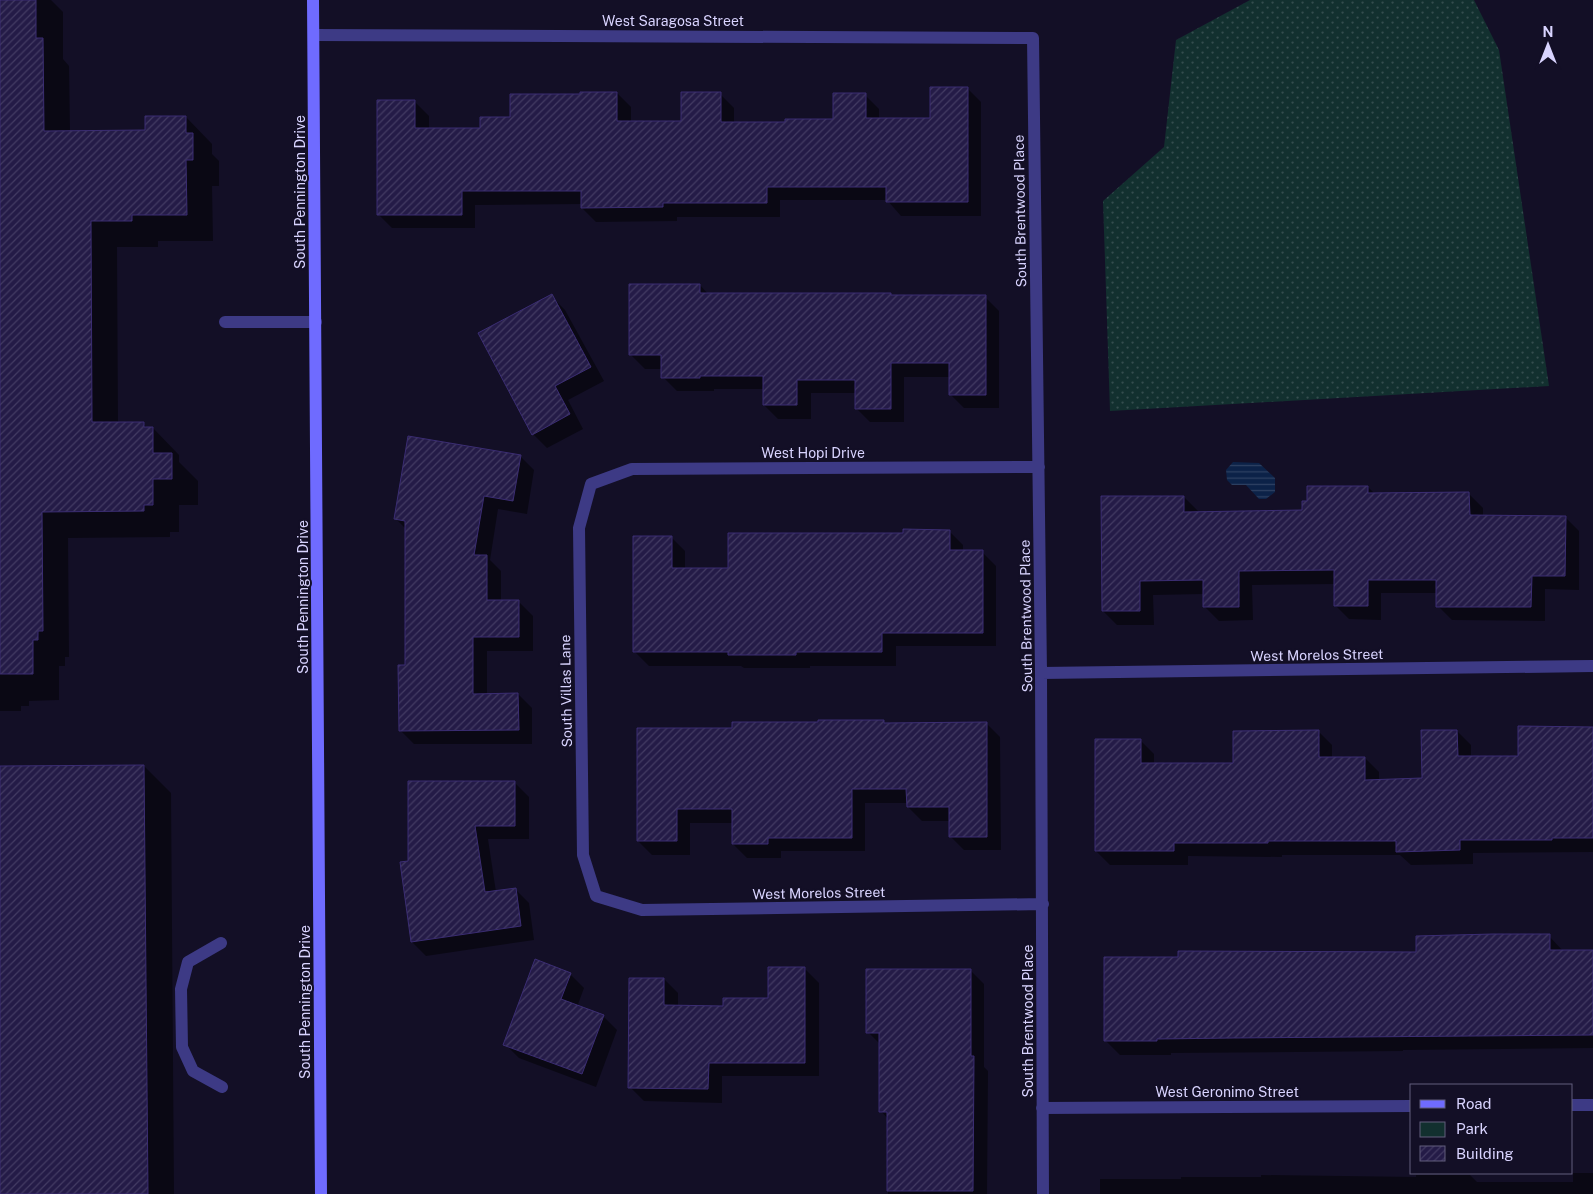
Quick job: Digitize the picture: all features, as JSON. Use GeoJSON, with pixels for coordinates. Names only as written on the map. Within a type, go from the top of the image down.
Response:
{"type":"FeatureCollection","features":[{"type":"Feature","properties":{"kind":"street","name":"South Pennington Drive"},"geometry":{"type":"LineString","coordinates":[[313,0],[321,1194]]}},
{"type":"Feature","properties":{"kind":"street","name":"West Saragosa Street"},"geometry":{"type":"LineString","coordinates":[[314,35],[1033,38]]}},
{"type":"Feature","properties":{"kind":"street","name":"South Brentwood Place"},"geometry":{"type":"LineString","coordinates":[[1033,38],[1043,904],[1043,1194]]}},
{"type":"Feature","properties":{"kind":"street"},"geometry":{"type":"LineString","coordinates":[[225,322],[316,322]]}},
{"type":"Feature","properties":{"kind":"street","name":"West Hopi Drive"},"geometry":{"type":"LineString","coordinates":[[591,484],[632,469],[1039,467]]}},
{"type":"Feature","properties":{"kind":"street","name":"South Villas Lane"},"geometry":{"type":"LineString","coordinates":[[591,484],[579,528],[583,855],[596,896]]}},
{"type":"Feature","properties":{"kind":"street","name":"West Morelos Street"},"geometry":{"type":"LineString","coordinates":[[1041,673],[1593,666]]}},
{"type":"Feature","properties":{"kind":"street","name":"West Morelos Street"},"geometry":{"type":"LineString","coordinates":[[596,896],[642,910],[1043,904]]}},
{"type":"Feature","properties":{"kind":"street"},"geometry":{"type":"LineString","coordinates":[[221,943],[188,962],[181,989],[182,1047],[193,1072],[222,1087]]}},
{"type":"Feature","properties":{"kind":"street"},"geometry":{"type":"LineString","coordinates":[[1573,1105],[1593,1105]]}},
{"type":"Feature","properties":{"kind":"street","name":"West Geronimo Street"},"geometry":{"type":"LineString","coordinates":[[1042,1108],[1410,1106]]}},
{"type":"Feature","properties":{"kind":"green space"},"geometry":{"type":"Polygon","coordinates":[[[1250,0],[1474,0],[1499,50],[1549,386],[1110,411],[1103,201],[1164,147],[1176,40],[1250,0]]]}},
{"type":"Feature","properties":{"kind":"water"},"geometry":{"type":"Polygon","coordinates":[[[1233,462],[1259,463],[1275,478],[1275,492],[1266,499],[1259,499],[1246,485],[1232,485],[1227,480],[1226,470],[1233,462]]]}},
{"type":"Feature","properties":{"kind":"building"},"geometry":{"type":"Polygon","coordinates":[[[0,0],[36,0],[36,38],[43,38],[44,131],[145,130],[145,116],[186,116],[186,133],[193,133],[193,160],[186,160],[187,215],[132,215],[132,221],[91,221],[92,422],[144,422],[144,427],[153,427],[153,453],[172,453],[172,479],[153,479],[153,505],[144,505],[144,511],[42,512],[43,631],[38,631],[38,640],[33,640],[33,674],[0,674],[0,0]]]}},
{"type":"Feature","properties":{"kind":"building"},"geometry":{"type":"Polygon","coordinates":[[[930,87],[968,87],[968,202],[886,202],[886,187],[767,187],[767,203],[663,203],[663,207],[581,208],[581,191],[462,191],[462,215],[377,215],[377,100],[415,100],[415,128],[480,128],[480,117],[510,117],[510,94],[617,92],[617,121],[681,121],[681,92],[721,92],[721,122],[785,122],[785,119],[833,119],[833,93],[866,93],[866,118],[930,118],[930,87]]]}},
{"type":"Feature","properties":{"kind":"building"},"geometry":{"type":"Polygon","coordinates":[[[629,284],[700,284],[700,293],[986,295],[986,395],[949,395],[949,363],[891,363],[891,409],[855,409],[855,380],[797,380],[797,405],[763,405],[763,376],[661,378],[661,355],[629,355],[629,284]]]}},
{"type":"Feature","properties":{"kind":"building"},"geometry":{"type":"Polygon","coordinates":[[[552,294],[591,367],[555,386],[570,414],[532,435],[478,333],[552,294]]]}},
{"type":"Feature","properties":{"kind":"building"},"geometry":{"type":"Polygon","coordinates":[[[408,436],[521,455],[513,501],[484,496],[474,555],[487,555],[487,600],[519,600],[519,637],[473,637],[473,694],[518,693],[519,730],[399,731],[398,665],[405,665],[405,521],[394,519],[408,436]]]}},
{"type":"Feature","properties":{"kind":"building"},"geometry":{"type":"Polygon","coordinates":[[[1307,486],[1368,486],[1368,493],[1469,492],[1470,515],[1566,516],[1565,576],[1532,576],[1531,607],[1436,607],[1436,580],[1368,580],[1368,606],[1334,606],[1334,570],[1239,571],[1239,607],[1203,607],[1203,580],[1140,581],[1140,611],[1102,611],[1101,496],[1184,496],[1184,512],[1302,510],[1302,501],[1307,501],[1307,486]]]}},
{"type":"Feature","properties":{"kind":"building"},"geometry":{"type":"Polygon","coordinates":[[[903,529],[950,530],[950,550],[983,550],[983,633],[882,633],[882,652],[796,652],[796,655],[728,655],[728,652],[633,652],[633,536],[672,536],[672,568],[728,568],[728,533],[903,533],[903,529]]]}},
{"type":"Feature","properties":{"kind":"building"},"geometry":{"type":"Polygon","coordinates":[[[818,720],[884,720],[884,723],[987,722],[987,837],[949,837],[949,807],[907,807],[906,789],[852,789],[852,838],[768,838],[768,844],[732,844],[732,809],[677,809],[677,841],[637,841],[637,728],[732,728],[732,722],[818,722],[818,720]]]}},
{"type":"Feature","properties":{"kind":"building"},"geometry":{"type":"Polygon","coordinates":[[[1518,726],[1593,727],[1593,838],[1460,840],[1460,850],[1396,852],[1396,841],[1174,843],[1174,851],[1095,851],[1095,739],[1141,739],[1141,763],[1233,763],[1233,731],[1319,730],[1319,757],[1365,757],[1365,780],[1422,778],[1421,730],[1457,730],[1458,756],[1518,756],[1518,726]]]}},
{"type":"Feature","properties":{"kind":"building"},"geometry":{"type":"Polygon","coordinates":[[[144,765],[148,1194],[0,1194],[0,766],[144,765]]]}},
{"type":"Feature","properties":{"kind":"building"},"geometry":{"type":"Polygon","coordinates":[[[408,781],[515,781],[515,826],[475,826],[485,892],[516,888],[521,926],[411,942],[400,862],[408,861],[408,781]]]}},
{"type":"Feature","properties":{"kind":"building"},"geometry":{"type":"Polygon","coordinates":[[[1550,934],[1550,950],[1593,950],[1593,1035],[1104,1041],[1104,957],[1178,957],[1178,951],[1416,952],[1416,936],[1550,934]]]}},
{"type":"Feature","properties":{"kind":"building"},"geometry":{"type":"Polygon","coordinates":[[[535,959],[571,973],[561,999],[604,1015],[582,1074],[503,1045],[535,959]]]}},
{"type":"Feature","properties":{"kind":"building"},"geometry":{"type":"Polygon","coordinates":[[[768,967],[805,967],[805,1063],[709,1063],[708,1089],[628,1088],[629,978],[664,978],[664,1005],[723,1006],[723,998],[768,998],[768,967]]]}},
{"type":"Feature","properties":{"kind":"building"},"geometry":{"type":"Polygon","coordinates":[[[866,969],[971,969],[971,1056],[974,1056],[973,1191],[887,1191],[887,1112],[879,1112],[879,1033],[866,1033],[866,969]]]}}]}
